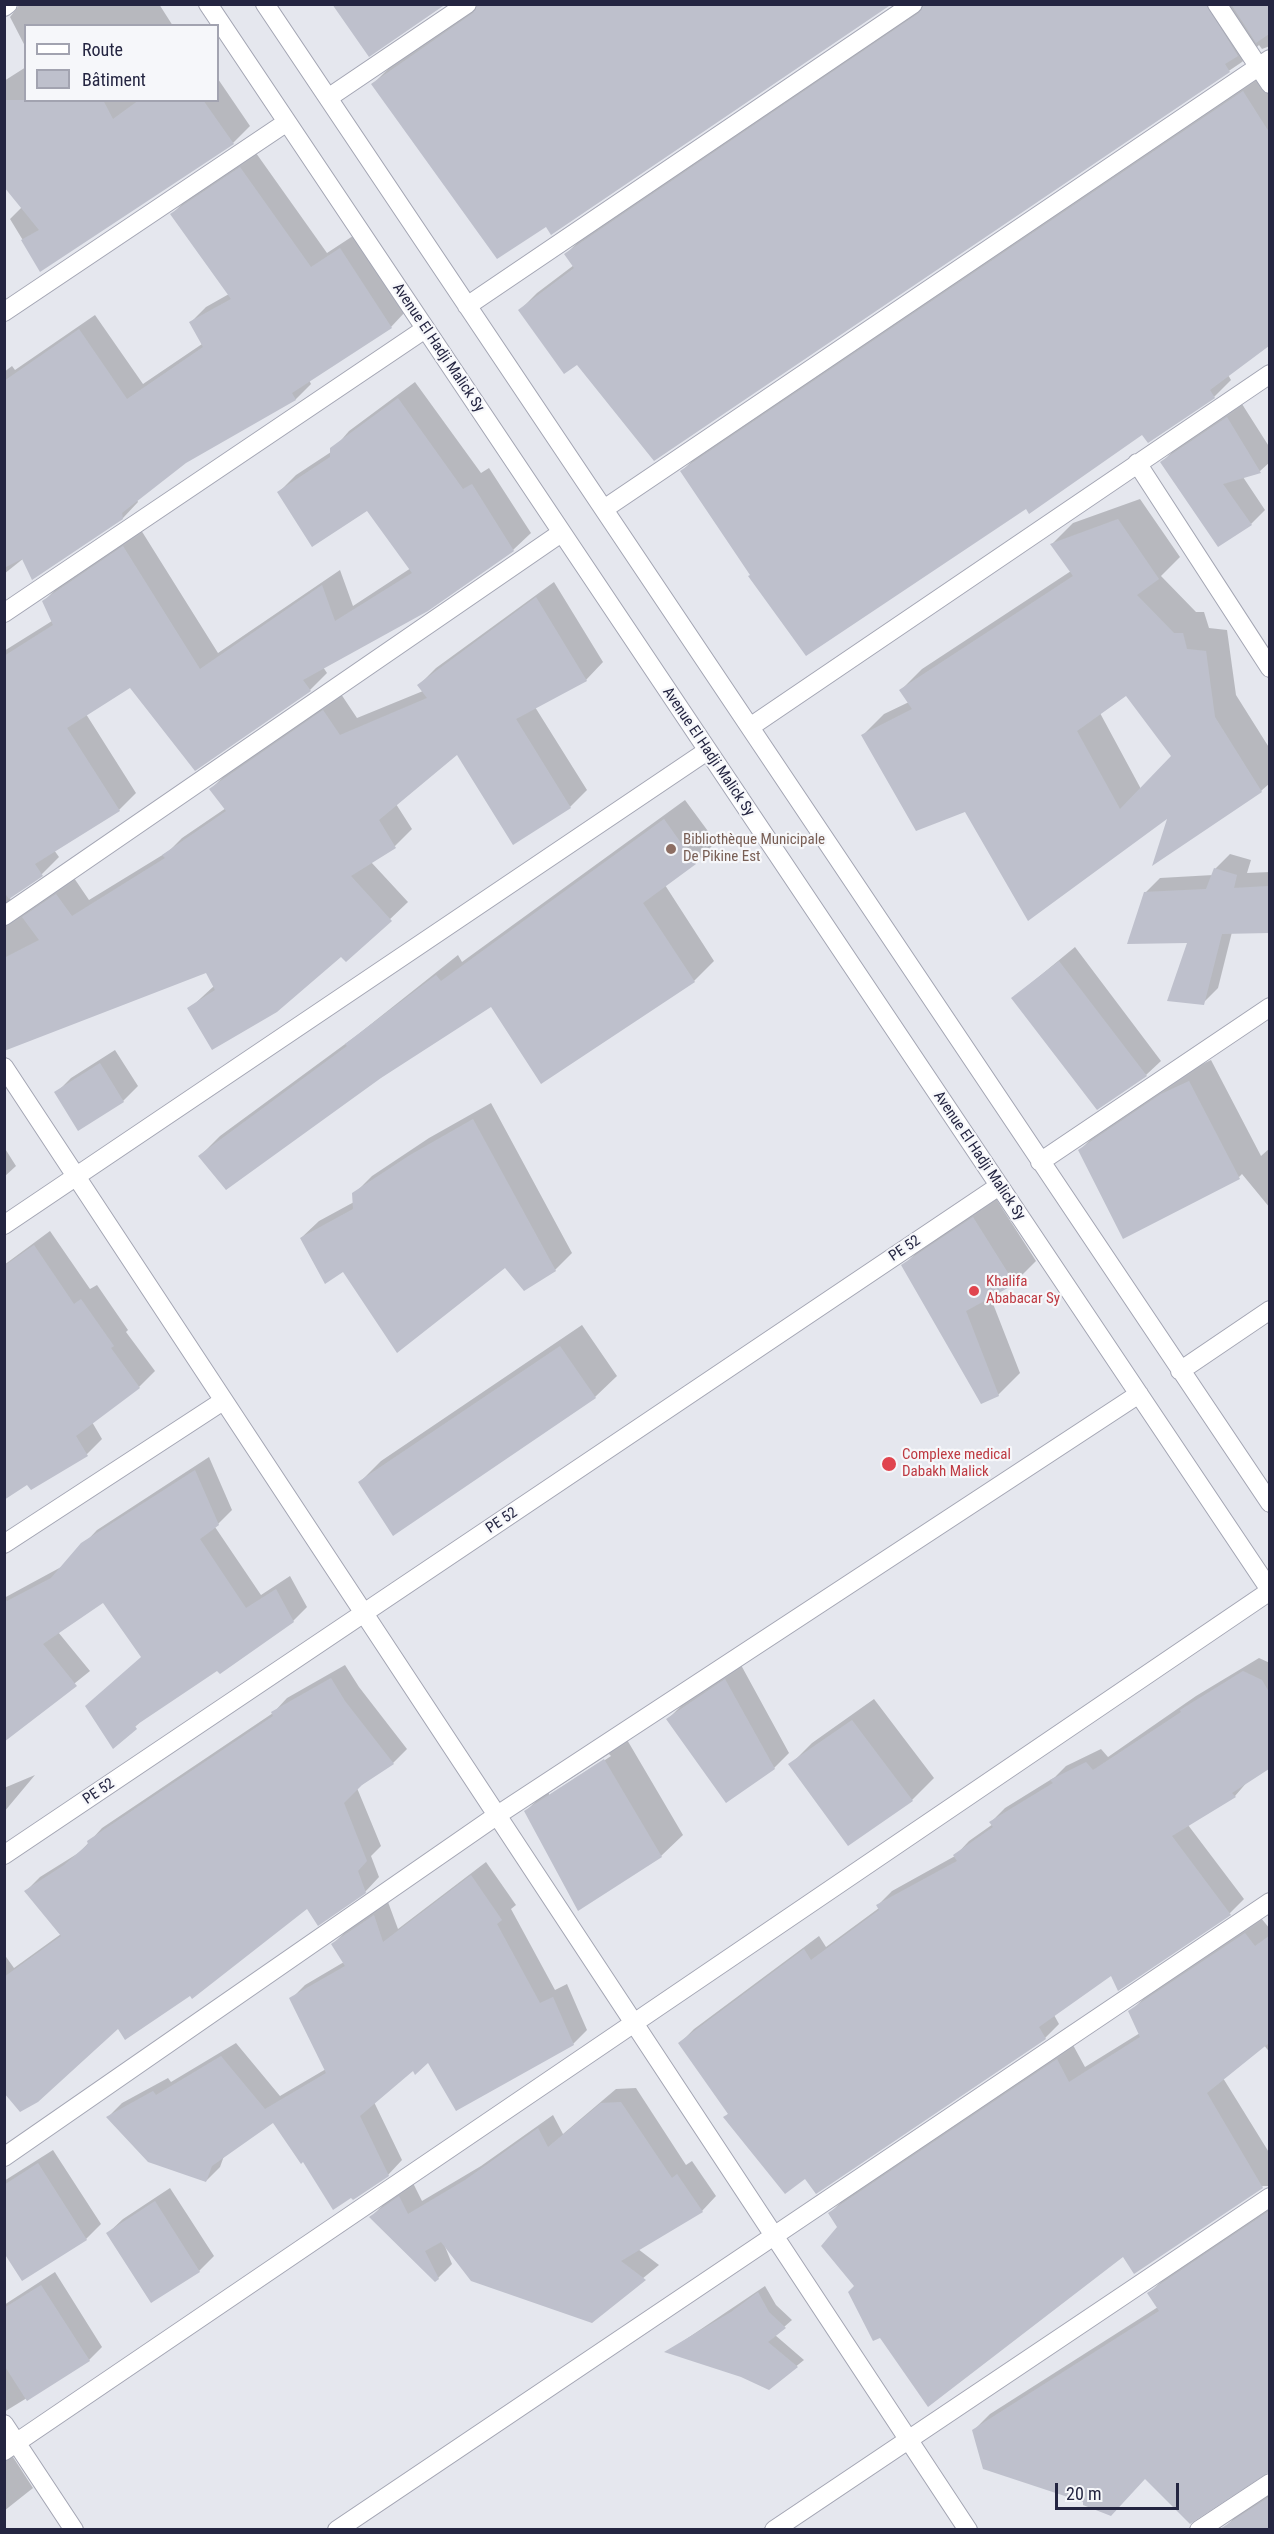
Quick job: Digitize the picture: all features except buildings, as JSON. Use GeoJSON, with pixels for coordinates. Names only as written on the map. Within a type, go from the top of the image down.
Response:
{"type":"FeatureCollection","features":[{"type":"Feature","properties":{"kind":"street"},"geometry":{"type":"LineString","coordinates":[[4,7],[8,4]]}},
{"type":"Feature","properties":{"kind":"street","name":"Avenue El Hadji Malick Sy"},"geometry":{"type":"LineString","coordinates":[[208,4],[1269,1590]]}},
{"type":"Feature","properties":{"kind":"street"},"geometry":{"type":"LineString","coordinates":[[265,4],[1269,1503]]}},
{"type":"Feature","properties":{"kind":"street"},"geometry":{"type":"LineString","coordinates":[[328,98],[467,4]]}},
{"type":"Feature","properties":{"kind":"street"},"geometry":{"type":"LineString","coordinates":[[467,306],[913,4]]}},
{"type":"Feature","properties":{"kind":"street"},"geometry":{"type":"LineString","coordinates":[[1217,4],[1264,63],[1269,84]]}},
{"type":"Feature","properties":{"kind":"street"},"geometry":{"type":"LineString","coordinates":[[604,509],[1264,63]]}},
{"type":"Feature","properties":{"kind":"street"},"geometry":{"type":"LineString","coordinates":[[4,312],[286,122]]}},
{"type":"Feature","properties":{"kind":"street"},"geometry":{"type":"LineString","coordinates":[[4,613],[425,329]]}},
{"type":"Feature","properties":{"kind":"street"},"geometry":{"type":"LineString","coordinates":[[750,727],[1269,374]]}},
{"type":"Feature","properties":{"kind":"street"},"geometry":{"type":"LineString","coordinates":[[1137,463],[1269,668]]}},
{"type":"Feature","properties":{"kind":"street"},"geometry":{"type":"LineString","coordinates":[[4,916],[561,532]]}},
{"type":"Feature","properties":{"kind":"street"},"geometry":{"type":"LineString","coordinates":[[4,1225],[707,751]]}},
{"type":"Feature","properties":{"kind":"street"},"geometry":{"type":"LineString","coordinates":[[1040,1162],[1269,1007]]}},
{"type":"Feature","properties":{"kind":"street"},"geometry":{"type":"LineString","coordinates":[[4,1067],[968,2529]]}},
{"type":"Feature","properties":{"kind":"street","name":"PE 52"},"geometry":{"type":"LineString","coordinates":[[4,1855],[999,1186]]}},
{"type":"Feature","properties":{"kind":"street"},"geometry":{"type":"LineString","coordinates":[[1180,1371],[1269,1310]]}},
{"type":"Feature","properties":{"kind":"street"},"geometry":{"type":"LineString","coordinates":[[4,2157],[496,1816],[1139,1394]]}},
{"type":"Feature","properties":{"kind":"street"},"geometry":{"type":"LineString","coordinates":[[4,1544],[223,1401]]}},
{"type":"Feature","properties":{"kind":"street"},"geometry":{"type":"LineString","coordinates":[[11,2447],[1269,1590]]}},
{"type":"Feature","properties":{"kind":"street"},"geometry":{"type":"LineString","coordinates":[[337,2529],[1269,1902]]}},
{"type":"Feature","properties":{"kind":"street"},"geometry":{"type":"LineString","coordinates":[[774,2529],[1269,2197]]}},
{"type":"Feature","properties":{"kind":"street"},"geometry":{"type":"LineString","coordinates":[[4,2424],[11,2447],[75,2529]]}},
{"type":"Feature","properties":{"kind":"street"},"geometry":{"type":"LineString","coordinates":[[1199,2529],[1269,2482]]}},
{"type":"Feature","properties":{"kind":"place","name":"Bibliothèque Municipale De Pikine Est"},"geometry":{"type":"Point","coordinates":[671,849]}},
{"type":"Feature","properties":{"kind":"place","name":"Khalifa Ababacar Sy"},"geometry":{"type":"Point","coordinates":[974,1291]}},
{"type":"Feature","properties":{"kind":"place","name":"Complexe medical Dabakh Malick"},"geometry":{"type":"Point","coordinates":[889,1464]}}]}
